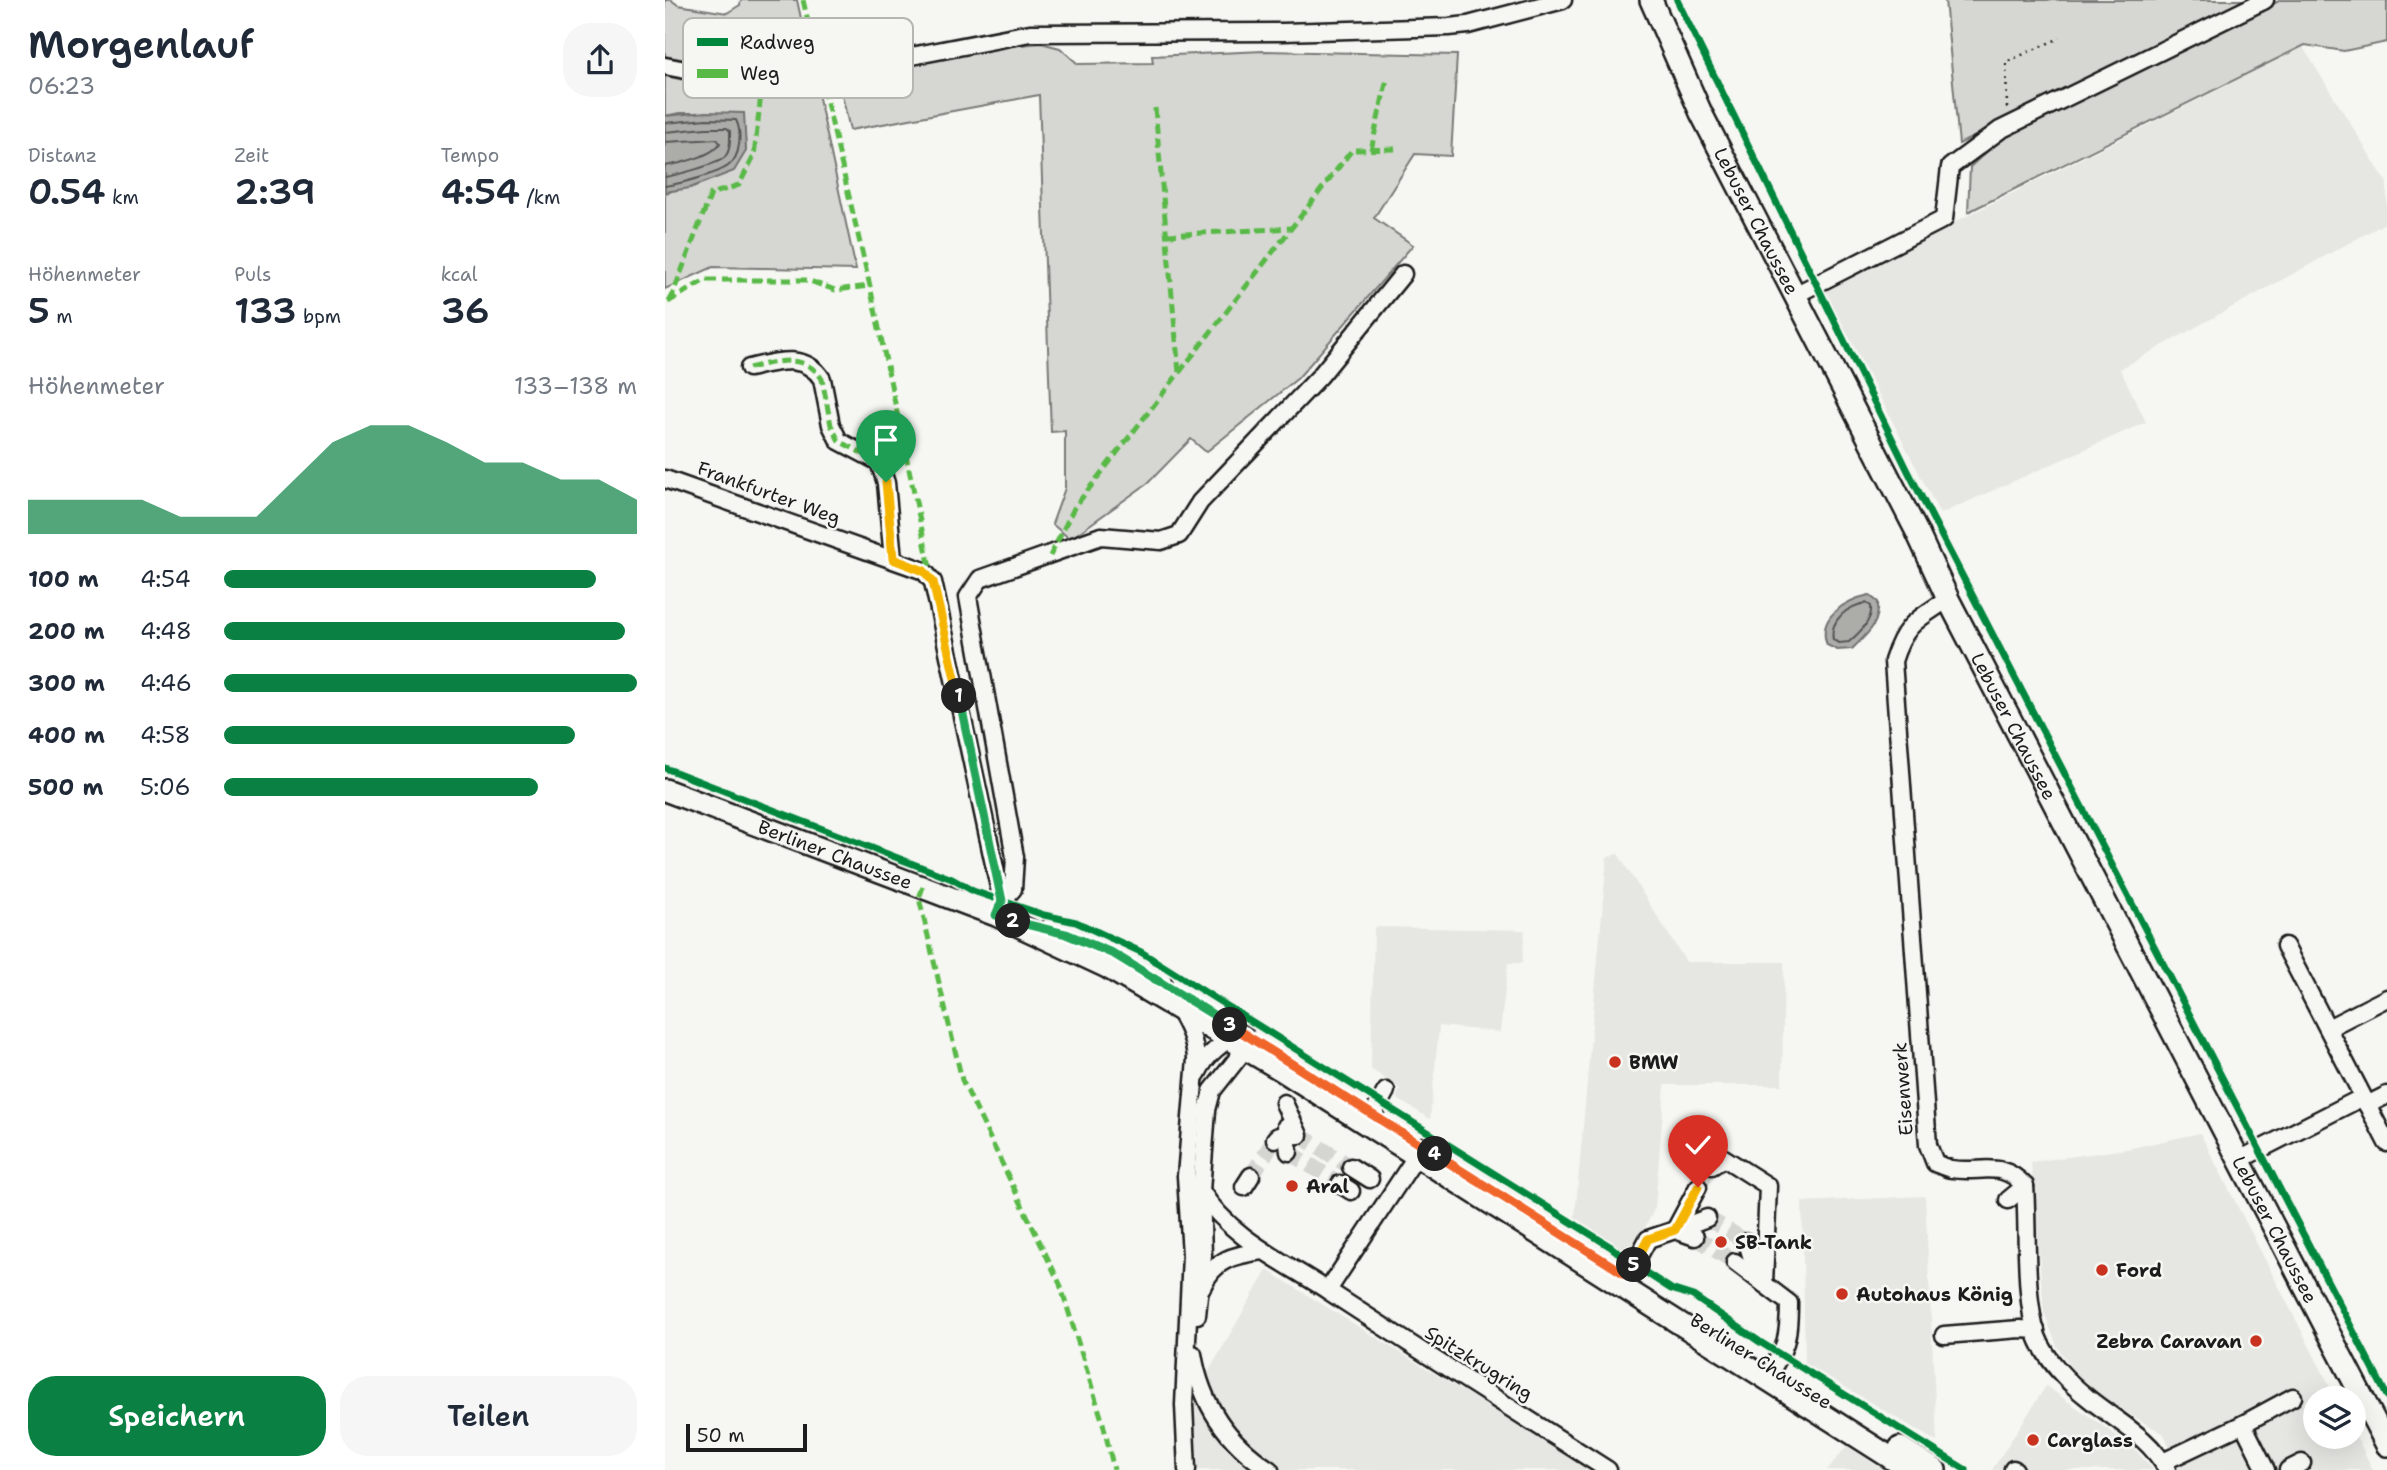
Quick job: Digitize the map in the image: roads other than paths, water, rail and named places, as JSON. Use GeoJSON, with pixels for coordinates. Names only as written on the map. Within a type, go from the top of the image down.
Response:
{"type":"FeatureCollection","features":[{"type":"Feature","properties":{"kind":"main road","name":"Lebuser Chaussee"},"geometry":{"type":"LineString","coordinates":[[1651,0],[1701,113],[1948,599],[2387,1445]]}},
{"type":"Feature","properties":{"kind":"main road","name":"Berliner Chaussee"},"geometry":{"type":"LineString","coordinates":[[665,790],[1066,934],[1114,954],[1239,1041]]}},
{"type":"Feature","properties":{"kind":"main road","name":"Berliner Chaussee"},"geometry":{"type":"LineString","coordinates":[[1002,912],[1239,1041],[1420,1151],[1769,1373],[1935,1470]]}},
{"type":"Feature","properties":{"kind":"main road","name":"Berliner Chaussee"},"geometry":{"type":"LineString","coordinates":[[1420,1151],[1628,1276],[1910,1470]]}},
{"type":"Feature","properties":{"kind":"street"},"geometry":{"type":"LineString","coordinates":[[913,56],[1030,33],[1270,32],[1449,27],[1468,25],[1563,0]]}},
{"type":"Feature","properties":{"kind":"street"},"geometry":{"type":"LineString","coordinates":[[1795,295],[1944,219],[1950,167],[2007,127],[2265,0]]}},
{"type":"Feature","properties":{"kind":"street"},"geometry":{"type":"LineString","coordinates":[[665,66],[683,70]]}},
{"type":"Feature","properties":{"kind":"street"},"geometry":{"type":"LineString","coordinates":[[1002,912],[1013,888],[1016,857],[968,597],[980,579],[1101,536],[1161,541],[1179,535],[1200,502],[1320,376],[1403,274]]}},
{"type":"Feature","properties":{"kind":"street"},"geometry":{"type":"LineString","coordinates":[[749,368],[786,360],[806,364],[818,372],[822,379],[831,425],[839,441],[879,462],[886,482],[893,559]]}},
{"type":"Feature","properties":{"kind":"street","name":"Frankfurter Weg"},"geometry":{"type":"LineString","coordinates":[[665,478],[924,571],[933,582],[1002,912]]}},
{"type":"Feature","properties":{"kind":"street","name":"Eisenwerk"},"geometry":{"type":"LineString","coordinates":[[1948,599],[1916,621],[1901,636],[1893,661],[1928,1145],[1935,1163],[1951,1169],[1998,1169],[2015,1174],[2025,1186]]}},
{"type":"Feature","properties":{"kind":"street"},"geometry":{"type":"LineString","coordinates":[[2285,946],[2387,1143]]}},
{"type":"Feature","properties":{"kind":"street"},"geometry":{"type":"LineString","coordinates":[[2328,1028],[2387,998]]}},
{"type":"Feature","properties":{"kind":"street"},"geometry":{"type":"LineString","coordinates":[[1177,1007],[1188,1025],[1195,1045],[1195,1079],[1186,1176],[1191,1255],[1184,1405],[1187,1470]]}},
{"type":"Feature","properties":{"kind":"street"},"geometry":{"type":"LineString","coordinates":[[1195,1079],[1203,1062],[1239,1041]]}},
{"type":"Feature","properties":{"kind":"street"},"geometry":{"type":"LineString","coordinates":[[1184,1405],[1201,1289],[1201,1191],[1207,1110],[1212,1091],[1239,1041]]}},
{"type":"Feature","properties":{"kind":"street"},"geometry":{"type":"LineString","coordinates":[[1370,1120],[1386,1091]]}},
{"type":"Feature","properties":{"kind":"street"},"geometry":{"type":"LineString","coordinates":[[2239,1160],[2365,1101],[2387,1096]]}},
{"type":"Feature","properties":{"kind":"street"},"geometry":{"type":"LineString","coordinates":[[1328,1290],[1420,1151]]}},
{"type":"Feature","properties":{"kind":"street"},"geometry":{"type":"LineString","coordinates":[[1712,1166],[1724,1158],[1768,1186],[1761,1282]]}},
{"type":"Feature","properties":{"kind":"street"},"geometry":{"type":"LineString","coordinates":[[1351,1167],[1370,1179]]}},
{"type":"Feature","properties":{"kind":"street"},"geometry":{"type":"LineString","coordinates":[[2008,1200],[2025,1186]]}},
{"type":"Feature","properties":{"kind":"street"},"geometry":{"type":"LineString","coordinates":[[2025,1186],[2031,1306],[2038,1338],[2048,1356],[2066,1377],[2088,1398],[2135,1433],[2159,1455],[2165,1466],[2293,1397]]}},
{"type":"Feature","properties":{"kind":"street"},"geometry":{"type":"LineString","coordinates":[[1675,1230],[1698,1187]]}},
{"type":"Feature","properties":{"kind":"street","name":"Spitzkrugring"},"geometry":{"type":"LineString","coordinates":[[1201,1191],[1212,1209],[1262,1251],[1328,1290],[1608,1470]]}},
{"type":"Feature","properties":{"kind":"street"},"geometry":{"type":"LineString","coordinates":[[1628,1276],[1648,1239],[1707,1219]]}},
{"type":"Feature","properties":{"kind":"street"},"geometry":{"type":"LineString","coordinates":[[1675,1230],[1695,1237]]}},
{"type":"Feature","properties":{"kind":"street"},"geometry":{"type":"LineString","coordinates":[[1747,1242],[1761,1282]]}},
{"type":"Feature","properties":{"kind":"street"},"geometry":{"type":"LineString","coordinates":[[1201,1289],[1208,1272],[1227,1259],[1262,1251]]}},
{"type":"Feature","properties":{"kind":"street"},"geometry":{"type":"LineString","coordinates":[[1735,1262],[1789,1303],[1789,1333],[1782,1354],[1769,1373]]}},
{"type":"Feature","properties":{"kind":"street"},"geometry":{"type":"LineString","coordinates":[[1188,1314],[1201,1390],[1215,1418],[1254,1460],[1270,1470]]}},
{"type":"Feature","properties":{"kind":"street"},"geometry":{"type":"LineString","coordinates":[[1944,1335],[2036,1330]]}},
{"type":"Feature","properties":{"kind":"street"},"geometry":{"type":"LineString","coordinates":[[2243,1424],[2266,1470]]}},
{"type":"Feature","properties":{"kind":"water"},"geometry":{"type":"Polygon","coordinates":[[[706,112],[744,113],[746,151],[734,171],[690,188],[665,192],[665,116],[706,112]]]}},
{"type":"Feature","properties":{"kind":"water"},"geometry":{"type":"Polygon","coordinates":[[[1869,595],[1878,602],[1878,610],[1875,623],[1867,634],[1852,649],[1837,650],[1827,645],[1825,635],[1829,618],[1851,601],[1869,595]]]}},
{"type":"Feature","properties":{"kind":"tunnel"},"geometry":{"type":"LineString","coordinates":[[1299,1135],[1351,1167]]}},
{"type":"Feature","properties":{"kind":"tunnel"},"geometry":{"type":"LineString","coordinates":[[1251,1176],[1275,1139]]}},
{"type":"Feature","properties":{"kind":"tunnel"},"geometry":{"type":"LineString","coordinates":[[1289,1152],[1340,1184]]}},
{"type":"Feature","properties":{"kind":"tunnel"},"geometry":{"type":"LineString","coordinates":[[1698,1187],[1712,1166]]}},
{"type":"Feature","properties":{"kind":"tunnel"},"geometry":{"type":"LineString","coordinates":[[1707,1218],[1747,1242]]}},
{"type":"Feature","properties":{"kind":"tunnel"},"geometry":{"type":"LineString","coordinates":[[1695,1237],[1735,1262]]}},
{"type":"Feature","properties":{"kind":"place","name":"BMW"},"geometry":{"type":"Point","coordinates":[1615,1062]}},
{"type":"Feature","properties":{"kind":"place","name":"Aral"},"geometry":{"type":"Point","coordinates":[1292,1186]}},
{"type":"Feature","properties":{"kind":"place","name":"SB-Tank"},"geometry":{"type":"Point","coordinates":[1721,1242]}},
{"type":"Feature","properties":{"kind":"place","name":"Ford"},"geometry":{"type":"Point","coordinates":[2102,1270]}},
{"type":"Feature","properties":{"kind":"place","name":"Autohaus König"},"geometry":{"type":"Point","coordinates":[1842,1294]}},
{"type":"Feature","properties":{"kind":"place","name":"Zebra Caravan"},"geometry":{"type":"Point","coordinates":[2256,1341]}},
{"type":"Feature","properties":{"kind":"place","name":"Carglass"},"geometry":{"type":"Point","coordinates":[2033,1440]}}]}
